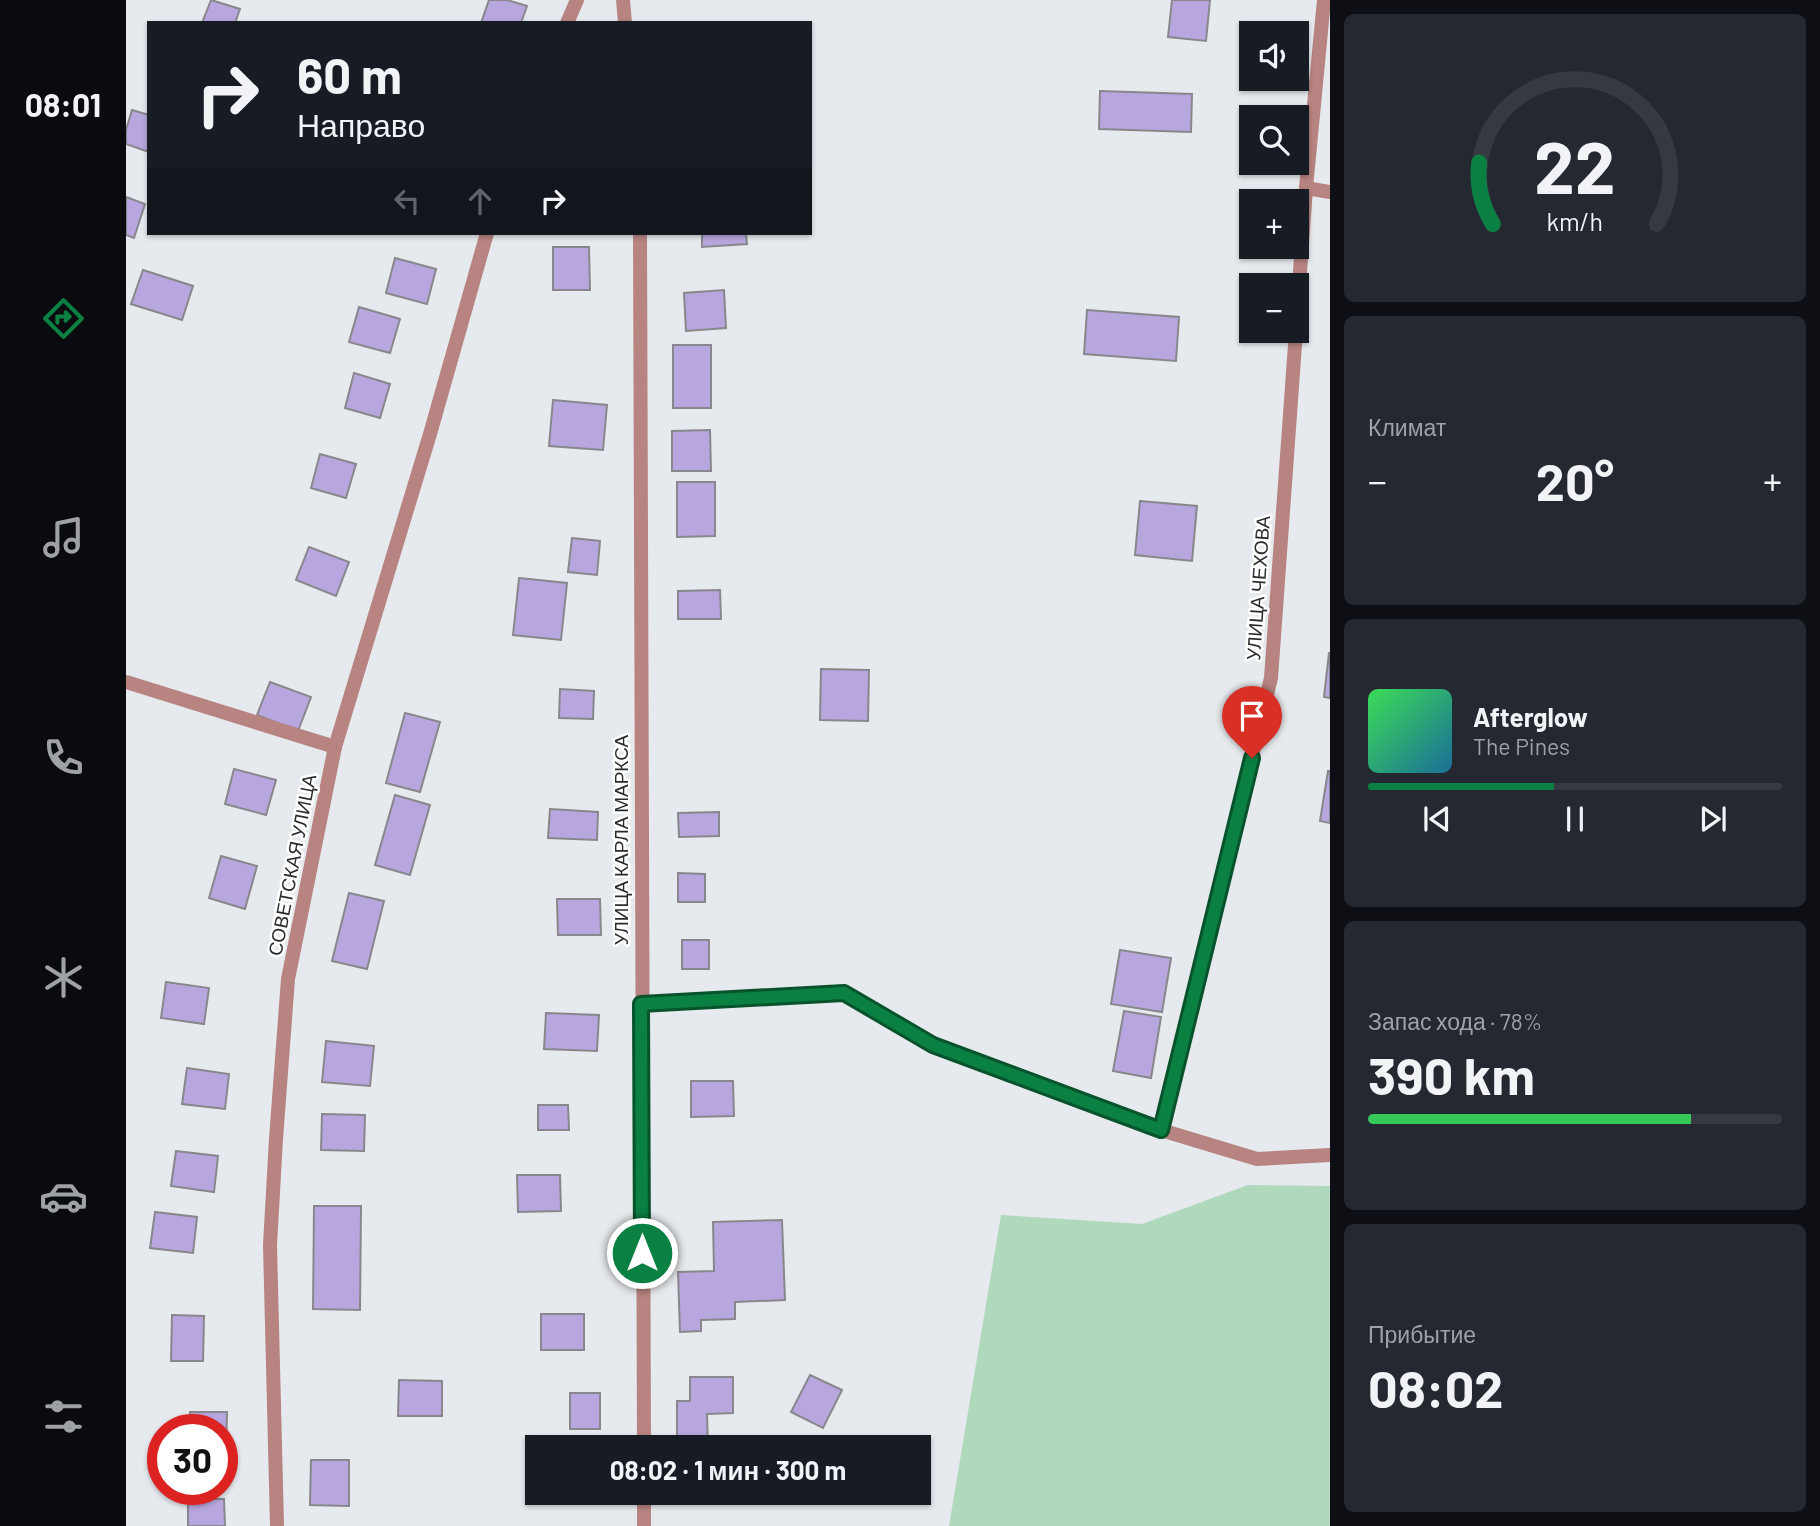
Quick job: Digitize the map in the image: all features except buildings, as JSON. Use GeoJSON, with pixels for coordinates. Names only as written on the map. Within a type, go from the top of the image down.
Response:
{"type":"FeatureCollection","features":[{"type":"Feature","properties":{"kind":"street"},"geometry":{"type":"LineString","coordinates":[[568,21],[578,0]]}},
{"type":"Feature","properties":{"kind":"street"},"geometry":{"type":"LineString","coordinates":[[624,0],[625,21]]}},
{"type":"Feature","properties":{"kind":"street"},"geometry":{"type":"LineString","coordinates":[[1300,273],[1324,0]]}},
{"type":"Feature","properties":{"kind":"street"},"geometry":{"type":"LineString","coordinates":[[1306,188],[1330,192]]}},
{"type":"Feature","properties":{"kind":"street","name":"СОВЕТСКАЯ УЛИЦА"},"geometry":{"type":"LineString","coordinates":[[276,1526],[271,1245],[288,979],[335,747],[430,434],[486,235]]}},
{"type":"Feature","properties":{"kind":"street","name":"УЛИЦА КАРЛА МАРКСА"},"geometry":{"type":"LineString","coordinates":[[640,235],[644,1435]]}},
{"type":"Feature","properties":{"kind":"street","name":"УЛИЦА ЧЕХОВА"},"geometry":{"type":"LineString","coordinates":[[1161,1130],[1271,678],[1295,343]]}},
{"type":"Feature","properties":{"kind":"street"},"geometry":{"type":"LineString","coordinates":[[126,682],[335,747]]}},
{"type":"Feature","properties":{"kind":"street"},"geometry":{"type":"LineString","coordinates":[[641,1004],[844,993],[933,1045],[1161,1130],[1257,1159],[1330,1155]]}},
{"type":"Feature","properties":{"kind":"street"},"geometry":{"type":"LineString","coordinates":[[644,1505],[644,1526]]}},
{"type":"Feature","properties":{"kind":"green space"},"geometry":{"type":"Polygon","coordinates":[[[1248,1185],[1330,1186],[1330,1526],[949,1526],[1001,1215],[1142,1224],[1248,1185]]]}},
{"type":"Feature","properties":{"kind":"route"},"geometry":{"type":"LineString","coordinates":[[642,1253],[641,1004],[844,993],[933,1045],[1161,1130],[1252,758]]}}]}
